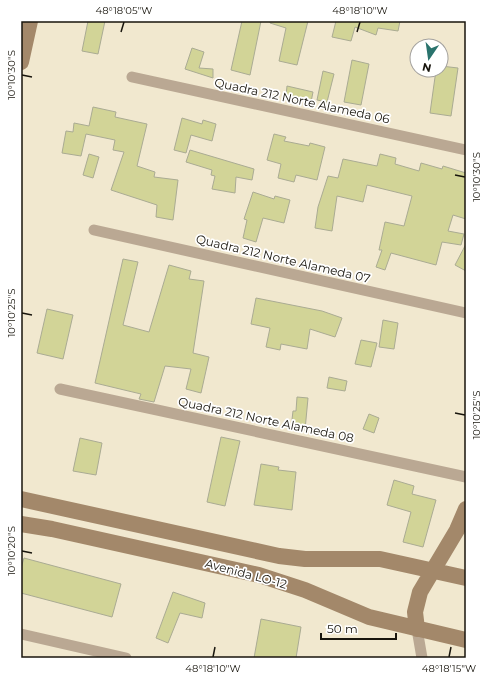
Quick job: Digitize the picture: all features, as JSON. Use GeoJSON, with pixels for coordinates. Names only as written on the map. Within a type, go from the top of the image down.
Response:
{"type":"FeatureCollection","features":[{"type":"Feature","properties":{"kind":"street"},"geometry":{"type":"LineString","coordinates":[[21,62],[30,21]]}},
{"type":"Feature","properties":{"kind":"street","name":"Quadra 212 Norte Alameda 06"},"geometry":{"type":"LineString","coordinates":[[132,77],[466,150]]}},
{"type":"Feature","properties":{"kind":"street","name":"Quadra 212 Norte Alameda 07"},"geometry":{"type":"LineString","coordinates":[[94,230],[466,313]]}},
{"type":"Feature","properties":{"kind":"street","name":"Quadra 212 Norte Alameda 08"},"geometry":{"type":"LineString","coordinates":[[60,389],[466,477]]}},
{"type":"Feature","properties":{"kind":"street","name":"Avenida LO-12"},"geometry":{"type":"LineString","coordinates":[[21,499],[279,556],[305,558],[371,558],[466,578]]}},
{"type":"Feature","properties":{"kind":"street"},"geometry":{"type":"LineString","coordinates":[[422,658],[415,612],[416,603],[420,592],[434,571],[457,530],[466,509]]}},
{"type":"Feature","properties":{"kind":"street","name":"Avenida LO-12"},"geometry":{"type":"LineString","coordinates":[[21,524],[60,531],[253,574],[305,590],[369,617],[466,640]]}},
{"type":"Feature","properties":{"kind":"street"},"geometry":{"type":"LineString","coordinates":[[21,634],[126,658]]}},
{"type":"Feature","properties":{"kind":"building"},"geometry":{"type":"Polygon","coordinates":[[[88,21],[105,21],[98,54],[82,51],[88,21]]]}},
{"type":"Feature","properties":{"kind":"building"},"geometry":{"type":"Polygon","coordinates":[[[242,21],[261,21],[250,75],[231,70],[242,21]]]}},
{"type":"Feature","properties":{"kind":"building"},"geometry":{"type":"Polygon","coordinates":[[[270,21],[308,21],[297,65],[279,61],[286,28],[270,23],[270,21]]]}},
{"type":"Feature","properties":{"kind":"building"},"geometry":{"type":"Polygon","coordinates":[[[336,21],[400,21],[398,31],[378,28],[376,35],[355,27],[351,41],[332,37],[336,21]]]}},
{"type":"Feature","properties":{"kind":"building"},"geometry":{"type":"Polygon","coordinates":[[[192,48],[204,52],[199,68],[213,69],[213,78],[185,69],[192,48]]]}},
{"type":"Feature","properties":{"kind":"building"},"geometry":{"type":"Polygon","coordinates":[[[352,60],[369,64],[361,105],[344,102],[352,60]]]}},
{"type":"Feature","properties":{"kind":"building"},"geometry":{"type":"Polygon","coordinates":[[[449,67],[458,68],[451,116],[430,113],[435,78],[449,78],[449,67]]]}},
{"type":"Feature","properties":{"kind":"building"},"geometry":{"type":"Polygon","coordinates":[[[323,71],[334,74],[327,102],[317,100],[323,71]]]}},
{"type":"Feature","properties":{"kind":"building"},"geometry":{"type":"Polygon","coordinates":[[[287,86],[313,92],[311,102],[286,96],[287,86]]]}},
{"type":"Feature","properties":{"kind":"building"},"geometry":{"type":"Polygon","coordinates":[[[93,107],[116,112],[115,117],[147,124],[137,166],[155,172],[154,177],[178,180],[173,220],[156,217],[157,205],[111,190],[124,152],[113,150],[115,140],[86,134],[81,156],[62,153],[66,131],[73,132],[74,123],[89,126],[93,107]]]}},
{"type":"Feature","properties":{"kind":"building"},"geometry":{"type":"Polygon","coordinates":[[[182,118],[202,124],[203,120],[216,124],[212,141],[191,135],[186,153],[174,150],[182,118]]]}},
{"type":"Feature","properties":{"kind":"building"},"geometry":{"type":"Polygon","coordinates":[[[274,134],[286,137],[284,141],[309,146],[310,143],[325,147],[317,180],[296,175],[294,182],[278,178],[281,164],[267,160],[274,134]]]}},
{"type":"Feature","properties":{"kind":"building"},"geometry":{"type":"Polygon","coordinates":[[[190,150],[254,169],[252,180],[236,177],[235,193],[212,189],[215,176],[211,175],[212,170],[186,162],[190,150]]]}},
{"type":"Feature","properties":{"kind":"building"},"geometry":{"type":"Polygon","coordinates":[[[89,154],[99,157],[93,178],[83,175],[89,154]]]}},
{"type":"Feature","properties":{"kind":"building"},"geometry":{"type":"Polygon","coordinates":[[[380,154],[396,158],[395,164],[419,171],[421,163],[442,169],[443,166],[466,173],[466,219],[453,215],[448,231],[464,234],[461,245],[442,242],[436,265],[391,253],[385,270],[376,267],[382,250],[379,250],[385,222],[404,226],[412,196],[367,185],[363,202],[337,196],[332,231],[315,228],[318,207],[328,176],[338,178],[343,159],[377,166],[380,154]]]}},
{"type":"Feature","properties":{"kind":"building"},"geometry":{"type":"Polygon","coordinates":[[[253,192],[274,199],[275,196],[290,200],[284,223],[263,218],[256,242],[243,238],[247,220],[244,219],[253,192]]]}},
{"type":"Feature","properties":{"kind":"building"},"geometry":{"type":"Polygon","coordinates":[[[466,244],[466,271],[455,265],[466,244]]]}},
{"type":"Feature","properties":{"kind":"building"},"geometry":{"type":"Polygon","coordinates":[[[123,259],[138,262],[123,325],[149,332],[169,265],[191,271],[189,279],[204,281],[193,353],[209,357],[201,393],[186,389],[191,369],[165,366],[154,402],[139,399],[141,394],[95,383],[123,259]]]}},
{"type":"Feature","properties":{"kind":"building"},"geometry":{"type":"Polygon","coordinates":[[[256,298],[322,311],[342,318],[335,337],[310,329],[307,349],[281,344],[280,350],[266,347],[270,328],[251,324],[256,298]]]}},
{"type":"Feature","properties":{"kind":"building"},"geometry":{"type":"Polygon","coordinates":[[[47,309],[73,315],[63,359],[37,353],[47,309]]]}},
{"type":"Feature","properties":{"kind":"building"},"geometry":{"type":"Polygon","coordinates":[[[383,320],[398,323],[394,349],[379,347],[383,320]]]}},
{"type":"Feature","properties":{"kind":"building"},"geometry":{"type":"Polygon","coordinates":[[[361,340],[377,343],[371,367],[355,364],[361,340]]]}},
{"type":"Feature","properties":{"kind":"building"},"geometry":{"type":"Polygon","coordinates":[[[329,377],[347,381],[345,391],[327,388],[329,377]]]}},
{"type":"Feature","properties":{"kind":"building"},"geometry":{"type":"Polygon","coordinates":[[[297,397],[308,398],[305,430],[291,428],[293,411],[296,411],[297,397]]]}},
{"type":"Feature","properties":{"kind":"building"},"geometry":{"type":"Polygon","coordinates":[[[369,414],[379,418],[374,433],[363,429],[369,414]]]}},
{"type":"Feature","properties":{"kind":"building"},"geometry":{"type":"Polygon","coordinates":[[[221,437],[240,441],[225,506],[207,502],[221,437]]]}},
{"type":"Feature","properties":{"kind":"building"},"geometry":{"type":"Polygon","coordinates":[[[80,438],[102,443],[96,475],[73,471],[80,438]]]}},
{"type":"Feature","properties":{"kind":"building"},"geometry":{"type":"Polygon","coordinates":[[[261,464],[279,467],[278,470],[296,472],[292,510],[254,505],[261,464]]]}},
{"type":"Feature","properties":{"kind":"building"},"geometry":{"type":"Polygon","coordinates":[[[394,480],[414,486],[412,494],[436,500],[423,547],[403,542],[411,512],[387,505],[394,480]]]}},
{"type":"Feature","properties":{"kind":"building"},"geometry":{"type":"Polygon","coordinates":[[[24,558],[121,584],[112,617],[21,593],[21,568],[24,558]]]}},
{"type":"Feature","properties":{"kind":"building"},"geometry":{"type":"Polygon","coordinates":[[[173,592],[205,603],[202,618],[180,613],[168,643],[156,638],[173,592]]]}},
{"type":"Feature","properties":{"kind":"building"},"geometry":{"type":"Polygon","coordinates":[[[261,619],[301,627],[296,658],[254,658],[261,619]]]}}]}
